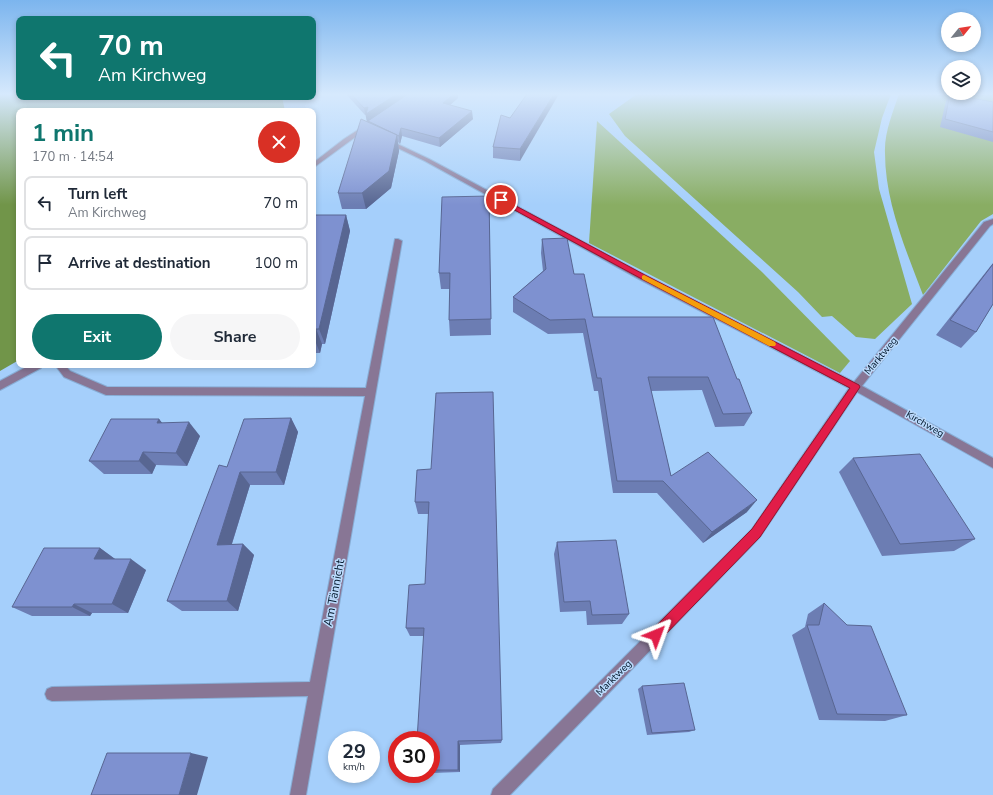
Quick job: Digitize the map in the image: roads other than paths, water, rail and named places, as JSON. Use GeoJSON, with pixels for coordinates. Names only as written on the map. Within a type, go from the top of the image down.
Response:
{"type":"FeatureCollection","features":[{"type":"Feature","properties":{"kind":"street","name":"Kirchweg"},"geometry":{"type":"LineString","coordinates":[[316,164],[346,140],[370,131]]}},
{"type":"Feature","properties":{"kind":"street","name":"Kirchweg"},"geometry":{"type":"LineString","coordinates":[[370,131],[427,160],[636,273],[890,405],[993,463]]}},
{"type":"Feature","properties":{"kind":"street","name":"Marktweg"},"geometry":{"type":"LineString","coordinates":[[498,795],[756,533],[855,387],[987,224],[993,221]]}},
{"type":"Feature","properties":{"kind":"street","name":"Am Tännicht"},"geometry":{"type":"LineString","coordinates":[[298,795],[398,241]]}},
{"type":"Feature","properties":{"kind":"street"},"geometry":{"type":"LineString","coordinates":[[0,386],[33,368]]}},
{"type":"Feature","properties":{"kind":"street"},"geometry":{"type":"LineString","coordinates":[[62,368],[67,374],[106,391],[371,392]]}},
{"type":"Feature","properties":{"kind":"street"},"geometry":{"type":"LineString","coordinates":[[52,694],[316,689]]}}]}
